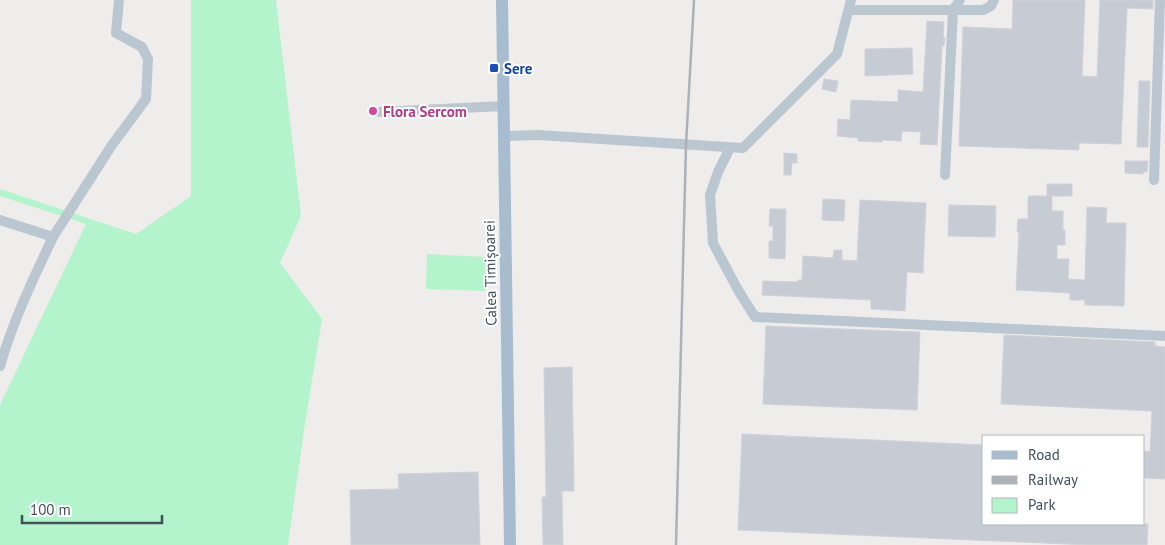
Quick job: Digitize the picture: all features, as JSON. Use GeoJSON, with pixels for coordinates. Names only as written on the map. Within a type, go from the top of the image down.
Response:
{"type":"FeatureCollection","features":[{"type":"Feature","properties":{"kind":"main road","name":"Calea Timișoarei"},"geometry":{"type":"LineString","coordinates":[[502,0],[510,545]]}},
{"type":"Feature","properties":{"kind":"street"},"geometry":{"type":"LineString","coordinates":[[0,366],[23,301],[53,237],[112,145],[146,99],[148,59],[142,47],[116,33],[119,0]]}},
{"type":"Feature","properties":{"kind":"street"},"geometry":{"type":"LineString","coordinates":[[945,174],[953,10],[960,0]]}},
{"type":"Feature","properties":{"kind":"street"},"geometry":{"type":"LineString","coordinates":[[504,136],[538,135],[743,148],[837,54],[850,5],[983,10],[991,6],[994,0]]}},
{"type":"Feature","properties":{"kind":"street"},"geometry":{"type":"LineString","coordinates":[[1154,180],[1160,0]]}},
{"type":"Feature","properties":{"kind":"street"},"geometry":{"type":"LineString","coordinates":[[380,112],[503,106]]}},
{"type":"Feature","properties":{"kind":"street"},"geometry":{"type":"LineString","coordinates":[[730,148],[718,172],[710,195],[713,243],[738,290],[756,317],[1165,336]]}},
{"type":"Feature","properties":{"kind":"street"},"geometry":{"type":"LineString","coordinates":[[0,220],[53,237]]}},
{"type":"Feature","properties":{"kind":"green space"},"geometry":{"type":"Polygon","coordinates":[[[191,0],[276,0],[301,216],[280,263],[322,319],[288,545],[0,545],[0,405],[86,224],[0,196],[0,189],[136,234],[191,196],[191,0]]]}},
{"type":"Feature","properties":{"kind":"green space"},"geometry":{"type":"Polygon","coordinates":[[[427,254],[486,257],[485,291],[426,289],[427,254]]]}},
{"type":"Feature","properties":{"kind":"building"},"geometry":{"type":"Polygon","coordinates":[[[1013,0],[1085,0],[1082,76],[1097,77],[1100,0],[1153,0],[1153,9],[1127,8],[1121,144],[1079,143],[1079,150],[959,146],[963,27],[1012,29],[1013,0]]]}},
{"type":"Feature","properties":{"kind":"building"},"geometry":{"type":"Polygon","coordinates":[[[927,21],[944,22],[943,37],[945,38],[944,46],[942,46],[937,145],[920,144],[921,132],[902,131],[901,141],[882,140],[882,142],[858,141],[858,138],[837,136],[838,119],[850,120],[851,100],[898,102],[898,90],[923,92],[927,21]]]}},
{"type":"Feature","properties":{"kind":"building"},"geometry":{"type":"Polygon","coordinates":[[[912,48],[913,74],[865,76],[865,49],[912,48]]]}},
{"type":"Feature","properties":{"kind":"building"},"geometry":{"type":"Polygon","coordinates":[[[824,79],[838,81],[836,92],[822,89],[824,79]]]}},
{"type":"Feature","properties":{"kind":"building"},"geometry":{"type":"Polygon","coordinates":[[[1139,81],[1150,81],[1148,147],[1137,147],[1139,81]]]}},
{"type":"Feature","properties":{"kind":"building"},"geometry":{"type":"Polygon","coordinates":[[[784,153],[797,154],[797,163],[792,163],[791,175],[784,175],[784,153]]]}},
{"type":"Feature","properties":{"kind":"building"},"geometry":{"type":"Polygon","coordinates":[[[1125,161],[1148,161],[1147,172],[1143,172],[1143,174],[1125,173],[1125,161]]]}},
{"type":"Feature","properties":{"kind":"building"},"geometry":{"type":"Polygon","coordinates":[[[1047,184],[1072,184],[1072,196],[1047,196],[1047,184]]]}},
{"type":"Feature","properties":{"kind":"building"},"geometry":{"type":"Polygon","coordinates":[[[1028,196],[1052,196],[1052,211],[1063,211],[1065,245],[1057,245],[1057,259],[1069,259],[1068,279],[1085,280],[1087,207],[1107,208],[1106,223],[1126,223],[1124,306],[1085,305],[1085,300],[1070,300],[1070,293],[1016,290],[1018,219],[1028,219],[1028,196]]]}},
{"type":"Feature","properties":{"kind":"building"},"geometry":{"type":"Polygon","coordinates":[[[823,199],[845,200],[844,221],[822,220],[823,199]]]}},
{"type":"Feature","properties":{"kind":"building"},"geometry":{"type":"Polygon","coordinates":[[[860,200],[926,203],[923,273],[907,272],[905,311],[871,309],[871,300],[762,295],[763,281],[798,282],[798,280],[802,280],[803,256],[833,258],[834,250],[842,250],[842,260],[857,261],[860,200]]]}},
{"type":"Feature","properties":{"kind":"building"},"geometry":{"type":"Polygon","coordinates":[[[949,205],[996,206],[995,237],[948,236],[949,205]]]}},
{"type":"Feature","properties":{"kind":"building"},"geometry":{"type":"Polygon","coordinates":[[[770,209],[786,209],[785,259],[769,258],[769,241],[773,241],[773,226],[769,226],[770,209]]]}},
{"type":"Feature","properties":{"kind":"building"},"geometry":{"type":"Polygon","coordinates":[[[766,326],[920,332],[917,410],[763,404],[766,326]]]}},
{"type":"Feature","properties":{"kind":"building"},"geometry":{"type":"Polygon","coordinates":[[[1004,335],[1155,342],[1155,346],[1165,347],[1165,479],[1145,478],[1145,451],[1150,452],[1152,411],[1001,404],[1004,335]]]}},
{"type":"Feature","properties":{"kind":"building"},"geometry":{"type":"Polygon","coordinates":[[[572,367],[574,491],[562,491],[563,545],[543,545],[542,497],[546,497],[544,368],[572,367]]]}},
{"type":"Feature","properties":{"kind":"building"},"geometry":{"type":"Polygon","coordinates":[[[742,434],[982,445],[982,525],[1148,524],[1147,545],[1090,545],[738,530],[742,434]]]}},
{"type":"Feature","properties":{"kind":"building"},"geometry":{"type":"Polygon","coordinates":[[[478,472],[480,545],[351,545],[350,490],[399,489],[398,474],[478,472]]]}},
{"type":"Feature","properties":{"kind":"railway"},"geometry":{"type":"LineString","coordinates":[[676,545],[686,145],[694,0]]}},
{"type":"Feature","properties":{"kind":"place","name":"Sere"},"geometry":{"type":"Point","coordinates":[494,68]}},
{"type":"Feature","properties":{"kind":"place","name":"Flora Sercom"},"geometry":{"type":"Point","coordinates":[373,111]}}]}
